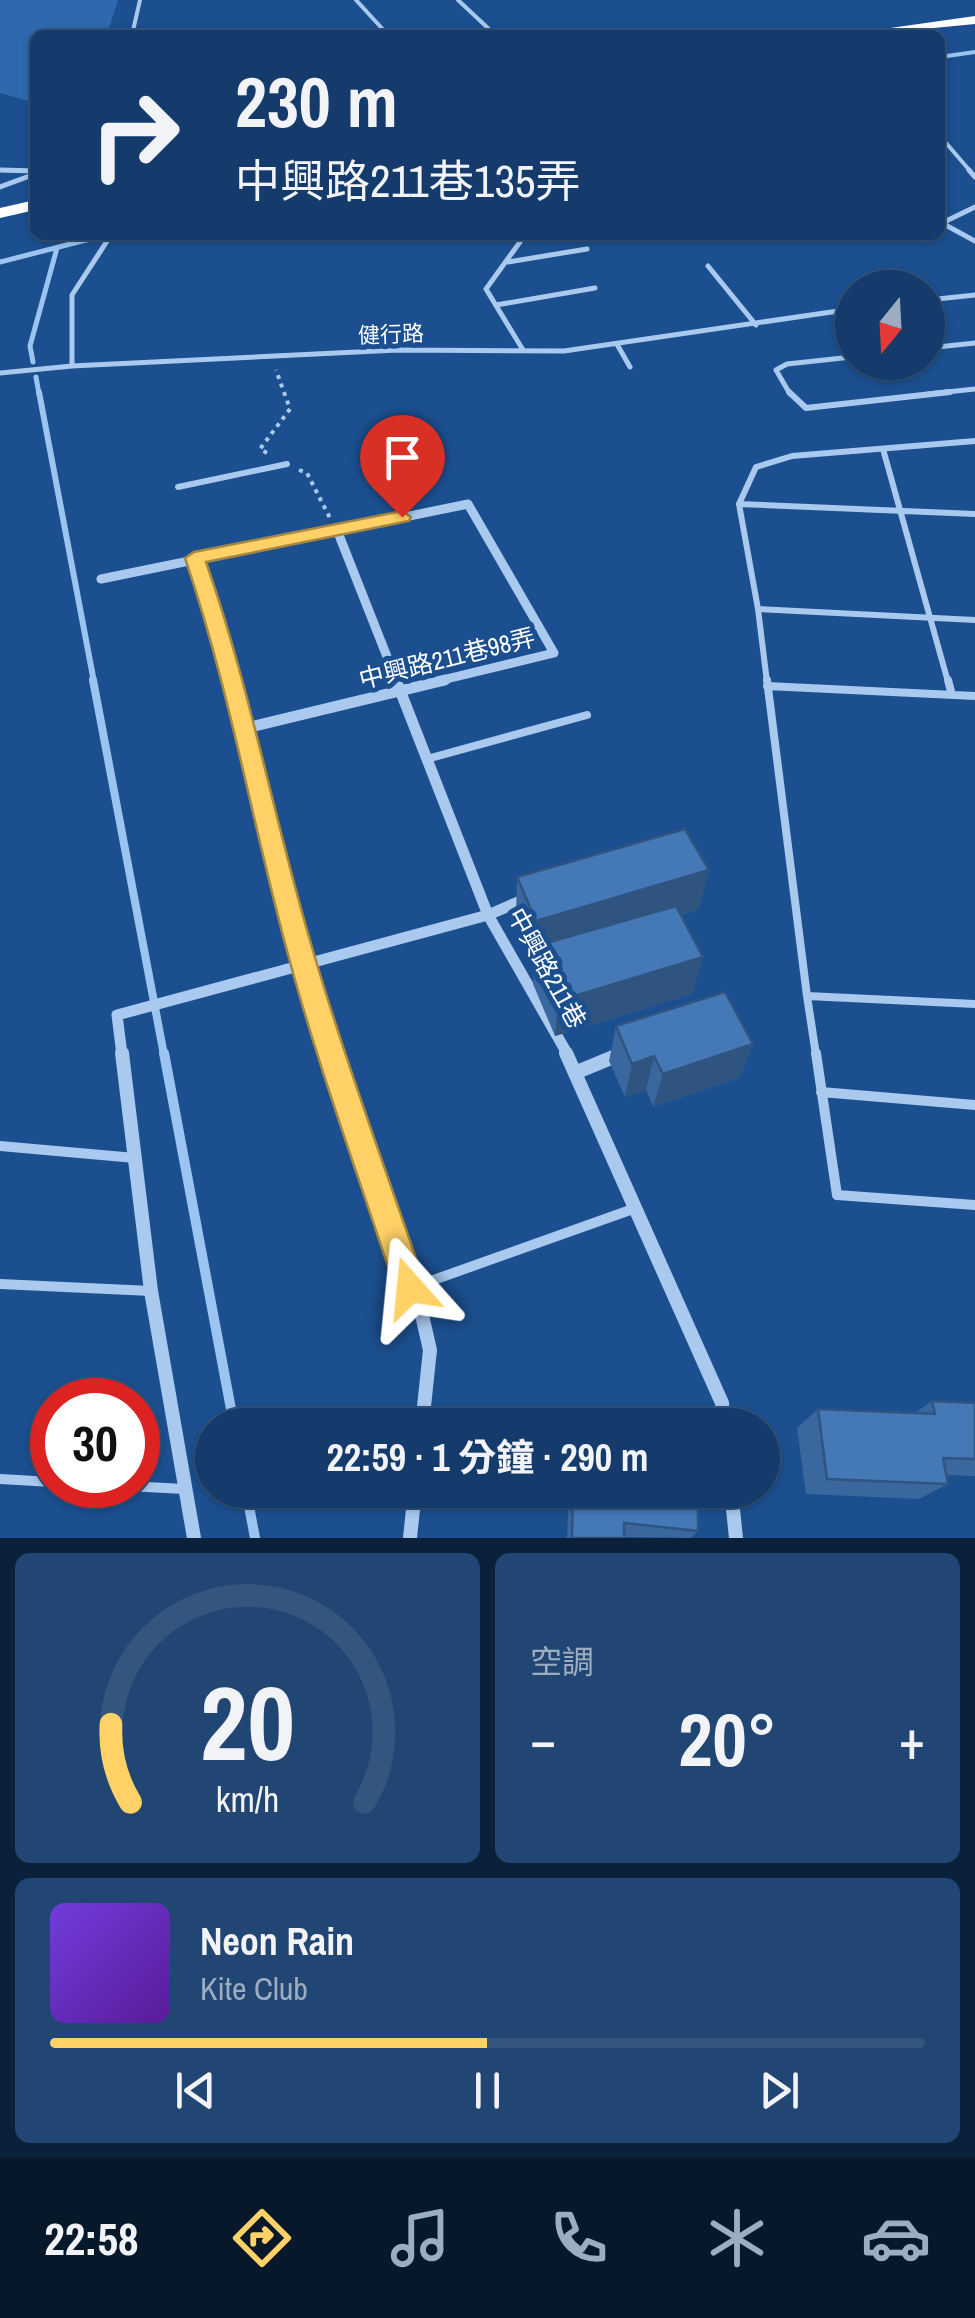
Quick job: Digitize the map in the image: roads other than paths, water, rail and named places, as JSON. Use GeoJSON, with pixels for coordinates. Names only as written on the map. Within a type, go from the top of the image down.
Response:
{"type":"FeatureCollection","features":[{"type":"Feature","properties":{"kind":"highway"},"geometry":{"type":"LineString","coordinates":[[904,30],[975,20]]}},
{"type":"Feature","properties":{"kind":"highway"},"geometry":{"type":"LineString","coordinates":[[945,35],[975,30]]}},
{"type":"Feature","properties":{"kind":"highway"},"geometry":{"type":"LineString","coordinates":[[0,213],[30,206]]}},
{"type":"Feature","properties":{"kind":"highway"},"geometry":{"type":"LineString","coordinates":[[0,228],[30,221]]}},
{"type":"Feature","properties":{"kind":"street","name":"中興路211巷98弄"},"geometry":{"type":"LineString","coordinates":[[242,730],[554,653],[468,504],[336,530]]}},
{"type":"Feature","properties":{"kind":"street"},"geometry":{"type":"LineString","coordinates":[[101,579],[336,530]]}},
{"type":"Feature","properties":{"kind":"street","name":"中興路211巷"},"geometry":{"type":"LineString","coordinates":[[336,530],[488,915],[577,1072],[633,1209],[722,1408]]}},
{"type":"Feature","properties":{"kind":"street"},"geometry":{"type":"LineString","coordinates":[[194,558],[229,657],[242,730],[304,965],[430,1350],[424,1408]]}},
{"type":"Feature","properties":{"kind":"street"},"geometry":{"type":"LineString","coordinates":[[194,1538],[151,1291],[117,1015],[488,915],[540,893]]}},
{"type":"Feature","properties":{"kind":"street"},"geometry":{"type":"LineString","coordinates":[[577,1072],[645,1044]]}},
{"type":"Feature","properties":{"kind":"street"},"geometry":{"type":"LineString","coordinates":[[410,1538],[413,1508]]}},
{"type":"Feature","properties":{"kind":"street"},"geometry":{"type":"LineString","coordinates":[[733,1508],[736,1538]]}},
{"type":"Feature","properties":{"kind":"lane"},"geometry":{"type":"LineString","coordinates":[[133,30],[140,0]]}},
{"type":"Feature","properties":{"kind":"lane"},"geometry":{"type":"LineString","coordinates":[[356,0],[383,30]]}},
{"type":"Feature","properties":{"kind":"lane"},"geometry":{"type":"LineString","coordinates":[[458,0],[490,30]]}},
{"type":"Feature","properties":{"kind":"lane"},"geometry":{"type":"LineString","coordinates":[[945,142],[975,176]]}},
{"type":"Feature","properties":{"kind":"lane"},"geometry":{"type":"LineString","coordinates":[[0,170],[30,172]]}},
{"type":"Feature","properties":{"kind":"lane"},"geometry":{"type":"LineString","coordinates":[[0,187],[30,174]]}},
{"type":"Feature","properties":{"kind":"lane"},"geometry":{"type":"LineString","coordinates":[[945,220],[975,207]]}},
{"type":"Feature","properties":{"kind":"lane"},"geometry":{"type":"LineString","coordinates":[[945,224],[975,241]]}},
{"type":"Feature","properties":{"kind":"lane"},"geometry":{"type":"LineString","coordinates":[[72,366],[72,295],[108,240]]}},
{"type":"Feature","properties":{"kind":"lane"},"geometry":{"type":"LineString","coordinates":[[519,240],[508,262],[486,289],[523,350]]}},
{"type":"Feature","properties":{"kind":"lane"},"geometry":{"type":"LineString","coordinates":[[508,262],[587,249]]}},
{"type":"Feature","properties":{"kind":"lane"},"geometry":{"type":"LineString","coordinates":[[708,266],[756,325]]}},
{"type":"Feature","properties":{"kind":"lane"},"geometry":{"type":"LineString","coordinates":[[496,306],[595,288]]}},
{"type":"Feature","properties":{"kind":"lane"},"geometry":{"type":"LineString","coordinates":[[945,298],[975,295]]}},
{"type":"Feature","properties":{"kind":"lane","name":"健行路"},"geometry":{"type":"LineString","coordinates":[[0,374],[72,366],[398,350],[618,346],[835,311]]}},
{"type":"Feature","properties":{"kind":"lane"},"geometry":{"type":"LineString","coordinates":[[945,346],[975,343]]}},
{"type":"Feature","properties":{"kind":"lane"},"geometry":{"type":"LineString","coordinates":[[618,346],[630,367]]}},
{"type":"Feature","properties":{"kind":"lane"},"geometry":{"type":"LineString","coordinates":[[835,358],[788,364],[776,370],[794,401],[806,408],[975,389]]}},
{"type":"Feature","properties":{"kind":"lane"},"geometry":{"type":"LineString","coordinates":[[975,441],[792,456],[756,466],[739,504],[758,609],[807,996],[837,1195],[975,1205]]}},
{"type":"Feature","properties":{"kind":"lane"},"geometry":{"type":"LineString","coordinates":[[882,449],[952,695]]}},
{"type":"Feature","properties":{"kind":"lane"},"geometry":{"type":"LineString","coordinates":[[178,487],[286,464]]}},
{"type":"Feature","properties":{"kind":"lane"},"geometry":{"type":"LineString","coordinates":[[739,504],[975,514]]}},
{"type":"Feature","properties":{"kind":"lane"},"geometry":{"type":"LineString","coordinates":[[758,609],[975,620]]}},
{"type":"Feature","properties":{"kind":"lane"},"geometry":{"type":"LineString","coordinates":[[768,686],[975,696]]}},
{"type":"Feature","properties":{"kind":"lane"},"geometry":{"type":"LineString","coordinates":[[427,759],[587,715]]}},
{"type":"Feature","properties":{"kind":"lane"},"geometry":{"type":"LineString","coordinates":[[807,996],[975,1004]]}},
{"type":"Feature","properties":{"kind":"lane"},"geometry":{"type":"LineString","coordinates":[[821,1092],[975,1104]]}},
{"type":"Feature","properties":{"kind":"lane"},"geometry":{"type":"LineString","coordinates":[[0,1146],[134,1158]]}},
{"type":"Feature","properties":{"kind":"lane"},"geometry":{"type":"LineString","coordinates":[[410,1288],[633,1209]]}},
{"type":"Feature","properties":{"kind":"lane"},"geometry":{"type":"LineString","coordinates":[[0,1284],[151,1291]]}},
{"type":"Feature","properties":{"kind":"lane"},"geometry":{"type":"LineString","coordinates":[[0,1479],[30,1481]]}},
{"type":"Feature","properties":{"kind":"lane"},"geometry":{"type":"LineString","coordinates":[[160,1488],[186,1489]]}},
{"type":"Feature","properties":{"kind":"waterway"},"geometry":{"type":"LineString","coordinates":[[945,56],[975,52]]}},
{"type":"Feature","properties":{"kind":"waterway"},"geometry":{"type":"LineString","coordinates":[[0,262],[86,240]]}},
{"type":"Feature","properties":{"kind":"waterway"},"geometry":{"type":"LineString","coordinates":[[33,362],[30,346],[57,248]]}},
{"type":"Feature","properties":{"kind":"waterway"},"geometry":{"type":"LineString","coordinates":[[36,377],[39,394]]}},
{"type":"Feature","properties":{"kind":"waterway"},"geometry":{"type":"LineString","coordinates":[[39,392],[94,682]]}},
{"type":"Feature","properties":{"kind":"waterway"},"geometry":{"type":"LineString","coordinates":[[93,680],[164,1055]]}},
{"type":"Feature","properties":{"kind":"waterway"},"geometry":{"type":"LineString","coordinates":[[164,1053],[231,1408]]}},
{"type":"Feature","properties":{"kind":"waterway"},"geometry":{"type":"LineString","coordinates":[[249,1508],[255,1538]]}}]}
